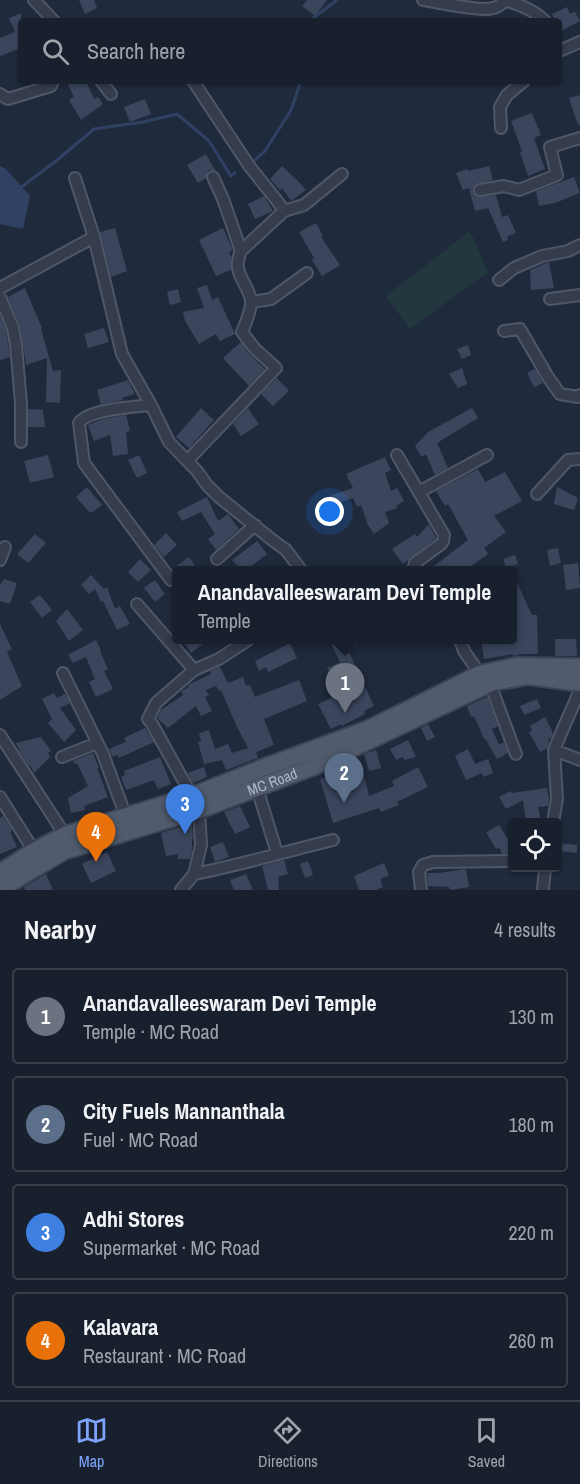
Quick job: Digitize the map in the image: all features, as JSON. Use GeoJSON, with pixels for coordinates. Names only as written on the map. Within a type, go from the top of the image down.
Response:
{"type":"FeatureCollection","features":[{"type":"Feature","properties":{"kind":"main road","name":"MC Road"},"geometry":{"type":"LineString","coordinates":[[0,888],[63,851],[196,803],[517,666],[580,667]]}},
{"type":"Feature","properties":{"kind":"main road","name":"MC Road"},"geometry":{"type":"LineString","coordinates":[[0,873],[34,851],[65,835],[126,817],[257,788],[315,766],[485,679],[529,676],[580,683]]}},
{"type":"Feature","properties":{"kind":"street"},"geometry":{"type":"LineString","coordinates":[[34,0],[51,18]]}},
{"type":"Feature","properties":{"kind":"street"},"geometry":{"type":"LineString","coordinates":[[423,0],[491,9],[505,0],[527,8],[542,18]]}},
{"type":"Feature","properties":{"kind":"street"},"geometry":{"type":"LineString","coordinates":[[562,46],[580,42]]}},
{"type":"Feature","properties":{"kind":"street"},"geometry":{"type":"LineString","coordinates":[[0,94],[8,99],[52,84]]}},
{"type":"Feature","properties":{"kind":"street"},"geometry":{"type":"LineString","coordinates":[[103,84],[111,94]]}},
{"type":"Feature","properties":{"kind":"street"},"geometry":{"type":"LineString","coordinates":[[195,84],[250,167],[284,211]]}},
{"type":"Feature","properties":{"kind":"street"},"geometry":{"type":"LineString","coordinates":[[501,128],[500,107],[507,95],[520,84]]}},
{"type":"Feature","properties":{"kind":"street"},"geometry":{"type":"LineString","coordinates":[[480,190],[504,186],[519,190],[557,175],[550,147],[580,138]]}},
{"type":"Feature","properties":{"kind":"street"},"geometry":{"type":"LineString","coordinates":[[187,461],[276,368],[242,332],[252,302],[237,269],[237,260],[241,251],[284,211],[304,205],[342,174]]}},
{"type":"Feature","properties":{"kind":"street"},"geometry":{"type":"LineString","coordinates":[[213,177],[241,251]]}},
{"type":"Feature","properties":{"kind":"street"},"geometry":{"type":"LineString","coordinates":[[75,178],[94,237],[122,354],[169,442],[219,497],[286,550],[298,566]]}},
{"type":"Feature","properties":{"kind":"street"},"geometry":{"type":"LineString","coordinates":[[0,288],[94,237]]}},
{"type":"Feature","properties":{"kind":"street"},"geometry":{"type":"LineString","coordinates":[[499,280],[514,268],[542,256],[568,251],[580,245]]}},
{"type":"Feature","properties":{"kind":"street"},"geometry":{"type":"LineString","coordinates":[[252,302],[271,299],[307,273]]}},
{"type":"Feature","properties":{"kind":"street"},"geometry":{"type":"LineString","coordinates":[[550,299],[580,295]]}},
{"type":"Feature","properties":{"kind":"street"},"geometry":{"type":"LineString","coordinates":[[0,297],[13,328],[16,345],[21,404],[21,442]]}},
{"type":"Feature","properties":{"kind":"street"},"geometry":{"type":"LineString","coordinates":[[504,331],[520,329],[560,394],[578,397],[580,395]]}},
{"type":"Feature","properties":{"kind":"street"},"geometry":{"type":"LineString","coordinates":[[151,405],[105,410],[83,417],[79,423],[81,448],[84,462],[171,580]]}},
{"type":"Feature","properties":{"kind":"street"},"geometry":{"type":"LineString","coordinates":[[397,455],[444,538],[441,544],[414,566]]}},
{"type":"Feature","properties":{"kind":"street"},"geometry":{"type":"LineString","coordinates":[[419,492],[487,455]]}},
{"type":"Feature","properties":{"kind":"street"},"geometry":{"type":"LineString","coordinates":[[537,494],[568,460],[580,459]]}},
{"type":"Feature","properties":{"kind":"street"},"geometry":{"type":"LineString","coordinates":[[217,559],[255,525]]}},
{"type":"Feature","properties":{"kind":"street"},"geometry":{"type":"LineString","coordinates":[[0,560],[5,547]]}},
{"type":"Feature","properties":{"kind":"street"},"geometry":{"type":"LineString","coordinates":[[137,603],[194,670]]}},
{"type":"Feature","properties":{"kind":"street"},"geometry":{"type":"LineString","coordinates":[[182,890],[194,874],[201,845],[196,803],[148,719],[156,703],[194,670],[219,659],[241,644]]}},
{"type":"Feature","properties":{"kind":"street"},"geometry":{"type":"LineString","coordinates":[[462,644],[464,651],[485,679],[516,754]]}},
{"type":"Feature","properties":{"kind":"street"},"geometry":{"type":"LineString","coordinates":[[63,673],[103,754],[126,817]]}},
{"type":"Feature","properties":{"kind":"street"},"geometry":{"type":"LineString","coordinates":[[554,818],[557,799],[554,750],[580,690]]}},
{"type":"Feature","properties":{"kind":"street"},"geometry":{"type":"LineString","coordinates":[[0,735],[65,835]]}},
{"type":"Feature","properties":{"kind":"street"},"geometry":{"type":"LineString","coordinates":[[63,757],[97,743]]}},
{"type":"Feature","properties":{"kind":"street"},"geometry":{"type":"LineString","coordinates":[[554,750],[580,760]]}},
{"type":"Feature","properties":{"kind":"street"},"geometry":{"type":"LineString","coordinates":[[257,788],[277,853]]}},
{"type":"Feature","properties":{"kind":"street"},"geometry":{"type":"LineString","coordinates":[[0,797],[34,851]]}},
{"type":"Feature","properties":{"kind":"street"},"geometry":{"type":"LineString","coordinates":[[194,874],[227,868],[333,840]]}},
{"type":"Feature","properties":{"kind":"street"},"geometry":{"type":"LineString","coordinates":[[421,890],[419,872],[423,865],[433,862],[508,861]]}},
{"type":"Feature","properties":{"kind":"street"},"geometry":{"type":"LineString","coordinates":[[543,890],[545,872]]}},
{"type":"Feature","properties":{"kind":"green space"},"geometry":{"type":"Polygon","coordinates":[[[470,231],[488,272],[410,329],[386,296],[470,231]]]}},
{"type":"Feature","properties":{"kind":"water"},"geometry":{"type":"Polygon","coordinates":[[[0,166],[6,169],[30,196],[23,229],[0,224],[0,166]]]}},
{"type":"Feature","properties":{"kind":"building"},"geometry":{"type":"Polygon","coordinates":[[[79,0],[94,0],[97,8],[85,14],[79,0]]]}},
{"type":"Feature","properties":{"kind":"building"},"geometry":{"type":"Polygon","coordinates":[[[307,0],[327,0],[315,16],[302,6],[307,0]]]}},
{"type":"Feature","properties":{"kind":"building"},"geometry":{"type":"Polygon","coordinates":[[[567,7],[570,14],[575,12],[580,21],[562,30],[562,18],[554,18],[552,14],[567,7]]]}},
{"type":"Feature","properties":{"kind":"building"},"geometry":{"type":"Polygon","coordinates":[[[21,13],[21,18],[18,18],[18,49],[0,56],[0,38],[15,32],[9,18],[21,13]]]}},
{"type":"Feature","properties":{"kind":"building"},"geometry":{"type":"Polygon","coordinates":[[[68,84],[87,84],[94,99],[98,97],[103,104],[81,120],[69,100],[74,97],[68,84]]]}},
{"type":"Feature","properties":{"kind":"building"},"geometry":{"type":"Polygon","coordinates":[[[580,95],[580,125],[578,125],[569,98],[580,95]]]}},
{"type":"Feature","properties":{"kind":"building"},"geometry":{"type":"Polygon","coordinates":[[[145,99],[151,114],[130,122],[124,107],[145,99]]]}},
{"type":"Feature","properties":{"kind":"building"},"geometry":{"type":"Polygon","coordinates":[[[532,113],[541,135],[534,138],[545,169],[528,176],[511,121],[532,113]]]}},
{"type":"Feature","properties":{"kind":"building"},"geometry":{"type":"Polygon","coordinates":[[[206,154],[215,170],[209,170],[206,178],[198,183],[187,165],[206,154]]]}},
{"type":"Feature","properties":{"kind":"building"},"geometry":{"type":"Polygon","coordinates":[[[282,166],[306,190],[291,201],[282,188],[280,190],[270,179],[282,166]]]}},
{"type":"Feature","properties":{"kind":"building"},"geometry":{"type":"Polygon","coordinates":[[[489,166],[493,180],[476,184],[473,192],[478,197],[496,195],[502,217],[508,215],[516,233],[507,237],[508,240],[503,242],[488,208],[475,211],[469,188],[463,190],[456,173],[489,166]]]}},
{"type":"Feature","properties":{"kind":"building"},"geometry":{"type":"Polygon","coordinates":[[[574,177],[580,193],[555,203],[539,206],[536,191],[574,177]]]}},
{"type":"Feature","properties":{"kind":"building"},"geometry":{"type":"Polygon","coordinates":[[[264,196],[273,211],[255,219],[248,204],[264,196]]]}},
{"type":"Feature","properties":{"kind":"building"},"geometry":{"type":"Polygon","coordinates":[[[316,223],[323,236],[321,237],[340,265],[322,276],[299,232],[316,223]]]}},
{"type":"Feature","properties":{"kind":"building"},"geometry":{"type":"Polygon","coordinates":[[[115,228],[127,271],[111,277],[100,232],[115,228]]]}},
{"type":"Feature","properties":{"kind":"building"},"geometry":{"type":"Polygon","coordinates":[[[223,228],[233,250],[229,252],[231,270],[216,276],[199,240],[223,228]]]}},
{"type":"Feature","properties":{"kind":"building"},"geometry":{"type":"Polygon","coordinates":[[[549,262],[554,288],[531,290],[530,270],[549,262]]]}},
{"type":"Feature","properties":{"kind":"building"},"geometry":{"type":"Polygon","coordinates":[[[207,285],[212,300],[218,297],[235,334],[220,341],[216,334],[199,344],[185,321],[183,312],[204,308],[197,288],[207,285]]]}},
{"type":"Feature","properties":{"kind":"building"},"geometry":{"type":"Polygon","coordinates":[[[25,288],[42,328],[53,371],[61,370],[60,403],[46,402],[47,358],[26,365],[20,326],[8,297],[25,288]]]}},
{"type":"Feature","properties":{"kind":"building"},"geometry":{"type":"Polygon","coordinates":[[[178,289],[181,302],[170,305],[167,292],[178,289]]]}},
{"type":"Feature","properties":{"kind":"building"},"geometry":{"type":"Polygon","coordinates":[[[0,316],[6,330],[10,357],[0,360],[0,316]]]}},
{"type":"Feature","properties":{"kind":"building"},"geometry":{"type":"Polygon","coordinates":[[[104,328],[109,342],[88,348],[84,334],[104,328]]]}},
{"type":"Feature","properties":{"kind":"building"},"geometry":{"type":"Polygon","coordinates":[[[241,342],[249,354],[265,369],[249,386],[223,358],[241,342]]]}},
{"type":"Feature","properties":{"kind":"building"},"geometry":{"type":"Polygon","coordinates":[[[468,345],[471,355],[462,359],[457,349],[468,345]]]}},
{"type":"Feature","properties":{"kind":"building"},"geometry":{"type":"Polygon","coordinates":[[[462,368],[467,384],[458,388],[449,374],[462,368]]]}},
{"type":"Feature","properties":{"kind":"building"},"geometry":{"type":"Polygon","coordinates":[[[535,369],[543,383],[534,387],[527,373],[535,369]]]}},
{"type":"Feature","properties":{"kind":"building"},"geometry":{"type":"Polygon","coordinates":[[[277,378],[289,391],[273,406],[261,394],[277,378]]]}},
{"type":"Feature","properties":{"kind":"building"},"geometry":{"type":"Polygon","coordinates":[[[128,380],[135,394],[122,398],[123,400],[101,404],[97,390],[128,380]]]}},
{"type":"Feature","properties":{"kind":"building"},"geometry":{"type":"Polygon","coordinates":[[[201,408],[214,420],[189,448],[176,437],[201,408]]]}},
{"type":"Feature","properties":{"kind":"building"},"geometry":{"type":"Polygon","coordinates":[[[248,408],[259,424],[241,436],[233,424],[248,408]]]}},
{"type":"Feature","properties":{"kind":"building"},"geometry":{"type":"Polygon","coordinates":[[[472,408],[478,418],[437,443],[448,468],[435,475],[426,454],[422,457],[415,446],[428,432],[472,408]]]}},
{"type":"Feature","properties":{"kind":"building"},"geometry":{"type":"Polygon","coordinates":[[[28,409],[43,410],[45,427],[28,427],[28,409]]]}},
{"type":"Feature","properties":{"kind":"building"},"geometry":{"type":"Polygon","coordinates":[[[126,415],[130,431],[126,432],[128,454],[113,456],[110,435],[94,441],[88,425],[103,419],[126,415]]]}},
{"type":"Feature","properties":{"kind":"building"},"geometry":{"type":"Polygon","coordinates":[[[48,455],[54,477],[30,483],[24,461],[48,455]]]}},
{"type":"Feature","properties":{"kind":"building"},"geometry":{"type":"Polygon","coordinates":[[[139,455],[147,473],[137,478],[128,460],[139,455]]]}},
{"type":"Feature","properties":{"kind":"building"},"geometry":{"type":"Polygon","coordinates":[[[385,457],[391,470],[385,473],[391,491],[397,488],[404,501],[396,506],[397,508],[385,512],[389,523],[374,534],[361,505],[357,507],[353,498],[332,505],[329,496],[353,488],[346,474],[385,457]]]}},
{"type":"Feature","properties":{"kind":"building"},"geometry":{"type":"Polygon","coordinates":[[[478,469],[485,482],[505,472],[522,501],[494,516],[506,532],[484,548],[488,554],[472,566],[434,566],[468,540],[448,504],[445,506],[436,491],[478,469]]]}},
{"type":"Feature","properties":{"kind":"building"},"geometry":{"type":"Polygon","coordinates":[[[87,487],[102,505],[93,512],[89,512],[76,497],[87,487]]]}},
{"type":"Feature","properties":{"kind":"building"},"geometry":{"type":"Polygon","coordinates":[[[557,487],[578,498],[574,510],[554,504],[557,487]]]}},
{"type":"Feature","properties":{"kind":"building"},"geometry":{"type":"Polygon","coordinates":[[[207,497],[218,521],[228,514],[239,529],[216,550],[208,539],[215,534],[201,512],[182,521],[177,512],[207,497]]]}},
{"type":"Feature","properties":{"kind":"building"},"geometry":{"type":"Polygon","coordinates":[[[429,524],[436,538],[403,564],[392,549],[415,534],[417,537],[429,524]]]}},
{"type":"Feature","properties":{"kind":"building"},"geometry":{"type":"Polygon","coordinates":[[[166,533],[177,545],[164,557],[154,545],[166,533]]]}},
{"type":"Feature","properties":{"kind":"building"},"geometry":{"type":"Polygon","coordinates":[[[35,534],[46,543],[28,563],[17,554],[35,534]]]}},
{"type":"Feature","properties":{"kind":"building"},"geometry":{"type":"Polygon","coordinates":[[[257,541],[267,554],[251,566],[237,566],[232,560],[257,541]]]}},
{"type":"Feature","properties":{"kind":"building"},"geometry":{"type":"Polygon","coordinates":[[[558,548],[561,563],[550,566],[547,550],[558,548]]]}},
{"type":"Feature","properties":{"kind":"building"},"geometry":{"type":"Polygon","coordinates":[[[515,555],[518,564],[505,566],[503,559],[515,555]]]}},
{"type":"Feature","properties":{"kind":"building"},"geometry":{"type":"Polygon","coordinates":[[[189,557],[195,566],[176,566],[189,557]]]}},
{"type":"Feature","properties":{"kind":"building"},"geometry":{"type":"Polygon","coordinates":[[[140,559],[151,570],[138,582],[128,572],[140,559]]]}},
{"type":"Feature","properties":{"kind":"building"},"geometry":{"type":"Polygon","coordinates":[[[578,563],[580,588],[566,590],[563,565],[578,563]]]}},
{"type":"Feature","properties":{"kind":"building"},"geometry":{"type":"Polygon","coordinates":[[[90,574],[104,589],[107,587],[115,609],[120,606],[130,624],[117,630],[95,589],[89,594],[81,585],[90,574]]]}},
{"type":"Feature","properties":{"kind":"building"},"geometry":{"type":"Polygon","coordinates":[[[4,579],[17,583],[10,604],[0,601],[0,585],[4,579]]]}},
{"type":"Feature","properties":{"kind":"building"},"geometry":{"type":"Polygon","coordinates":[[[155,580],[165,594],[155,602],[144,588],[155,580]]]}},
{"type":"Feature","properties":{"kind":"building"},"geometry":{"type":"Polygon","coordinates":[[[517,583],[532,615],[537,615],[538,654],[513,656],[513,654],[484,659],[482,644],[517,644],[517,583]]]}},
{"type":"Feature","properties":{"kind":"building"},"geometry":{"type":"Polygon","coordinates":[[[40,595],[52,610],[42,618],[30,602],[40,595]]]}},
{"type":"Feature","properties":{"kind":"building"},"geometry":{"type":"Polygon","coordinates":[[[67,609],[83,630],[69,641],[56,621],[67,609]]]}},
{"type":"Feature","properties":{"kind":"building"},"geometry":{"type":"Polygon","coordinates":[[[0,624],[12,649],[7,652],[22,686],[0,700],[0,624]]]}},
{"type":"Feature","properties":{"kind":"building"},"geometry":{"type":"Polygon","coordinates":[[[555,639],[576,639],[577,656],[555,656],[555,639]]]}},
{"type":"Feature","properties":{"kind":"building"},"geometry":{"type":"Polygon","coordinates":[[[96,640],[108,669],[104,671],[113,689],[96,697],[89,682],[95,679],[86,657],[73,663],[68,655],[96,640]]]}},
{"type":"Feature","properties":{"kind":"building"},"geometry":{"type":"Polygon","coordinates":[[[185,644],[203,644],[191,653],[185,644]]]}},
{"type":"Feature","properties":{"kind":"building"},"geometry":{"type":"Polygon","coordinates":[[[288,644],[290,644],[297,658],[268,672],[266,667],[259,671],[255,661],[288,644]]]}},
{"type":"Feature","properties":{"kind":"building"},"geometry":{"type":"Polygon","coordinates":[[[331,644],[359,644],[348,650],[374,706],[364,711],[365,714],[331,729],[318,704],[339,694],[327,668],[340,662],[331,644]]]}},
{"type":"Feature","properties":{"kind":"building"},"geometry":{"type":"Polygon","coordinates":[[[220,667],[228,683],[243,677],[246,686],[250,685],[255,697],[299,680],[307,701],[264,719],[274,745],[256,752],[258,758],[226,770],[222,760],[204,764],[198,742],[201,741],[199,733],[209,730],[215,749],[228,744],[232,753],[248,748],[221,690],[219,691],[216,686],[206,690],[209,695],[205,697],[212,711],[201,716],[196,706],[168,728],[157,718],[161,710],[183,695],[181,691],[189,687],[188,685],[220,667]]]}},
{"type":"Feature","properties":{"kind":"building"},"geometry":{"type":"Polygon","coordinates":[[[54,693],[57,698],[65,694],[70,703],[60,708],[76,730],[64,742],[48,723],[52,719],[42,699],[54,693]]]}},
{"type":"Feature","properties":{"kind":"building"},"geometry":{"type":"Polygon","coordinates":[[[487,697],[498,726],[492,729],[499,745],[504,742],[508,753],[497,759],[484,739],[474,716],[471,717],[467,706],[487,697]]]}},
{"type":"Feature","properties":{"kind":"building"},"geometry":{"type":"Polygon","coordinates":[[[537,699],[541,708],[524,715],[520,706],[537,699]]]}},
{"type":"Feature","properties":{"kind":"building"},"geometry":{"type":"Polygon","coordinates":[[[545,717],[553,733],[548,739],[547,748],[540,752],[529,732],[532,731],[530,726],[545,717]]]}},
{"type":"Feature","properties":{"kind":"building"},"geometry":{"type":"Polygon","coordinates":[[[428,724],[435,737],[427,741],[421,728],[428,724]]]}},
{"type":"Feature","properties":{"kind":"building"},"geometry":{"type":"Polygon","coordinates":[[[145,728],[154,742],[119,758],[117,755],[113,757],[109,749],[126,742],[124,738],[145,728]]]}},
{"type":"Feature","properties":{"kind":"building"},"geometry":{"type":"Polygon","coordinates":[[[41,737],[51,751],[48,753],[50,757],[34,773],[16,743],[41,737]]]}},
{"type":"Feature","properties":{"kind":"building"},"geometry":{"type":"Polygon","coordinates":[[[408,740],[416,757],[404,760],[403,757],[396,760],[390,749],[408,740]]]}},
{"type":"Feature","properties":{"kind":"building"},"geometry":{"type":"Polygon","coordinates":[[[468,749],[475,764],[488,759],[493,773],[483,777],[482,773],[466,780],[455,756],[468,749]]]}},
{"type":"Feature","properties":{"kind":"building"},"geometry":{"type":"Polygon","coordinates":[[[376,750],[381,768],[369,771],[364,754],[376,750]]]}},
{"type":"Feature","properties":{"kind":"building"},"geometry":{"type":"Polygon","coordinates":[[[93,753],[108,797],[84,806],[85,810],[71,813],[68,798],[88,786],[77,763],[73,761],[93,753]]]}},
{"type":"Feature","properties":{"kind":"building"},"geometry":{"type":"Polygon","coordinates":[[[160,757],[171,784],[158,789],[154,780],[126,790],[121,777],[125,775],[124,771],[160,757]]]}},
{"type":"Feature","properties":{"kind":"building"},"geometry":{"type":"Polygon","coordinates":[[[204,767],[207,777],[193,783],[188,773],[204,767]]]}},
{"type":"Feature","properties":{"kind":"building"},"geometry":{"type":"Polygon","coordinates":[[[362,767],[369,796],[394,786],[392,781],[418,767],[428,787],[397,802],[399,805],[381,812],[379,808],[333,823],[320,779],[362,767]]]}},
{"type":"Feature","properties":{"kind":"building"},"geometry":{"type":"Polygon","coordinates":[[[547,788],[548,806],[538,807],[540,818],[525,818],[523,800],[506,809],[499,797],[511,791],[512,793],[547,788]]]}},
{"type":"Feature","properties":{"kind":"building"},"geometry":{"type":"Polygon","coordinates":[[[240,806],[250,827],[235,834],[224,812],[240,806]]]}},
{"type":"Feature","properties":{"kind":"building"},"geometry":{"type":"Polygon","coordinates":[[[3,816],[12,830],[11,834],[17,847],[0,854],[0,818],[3,816]]]}},
{"type":"Feature","properties":{"kind":"building"},"geometry":{"type":"Polygon","coordinates":[[[192,823],[193,839],[190,859],[178,859],[178,854],[166,856],[161,833],[192,823]]]}},
{"type":"Feature","properties":{"kind":"building"},"geometry":{"type":"Polygon","coordinates":[[[499,825],[508,840],[508,854],[502,854],[499,847],[496,849],[486,832],[499,825]]]}},
{"type":"Feature","properties":{"kind":"building"},"geometry":{"type":"Polygon","coordinates":[[[223,842],[229,857],[215,862],[210,847],[223,842]]]}},
{"type":"Feature","properties":{"kind":"building"},"geometry":{"type":"Polygon","coordinates":[[[562,843],[577,845],[577,853],[562,851],[562,843]]]}},
{"type":"Feature","properties":{"kind":"building"},"geometry":{"type":"Polygon","coordinates":[[[107,852],[116,871],[91,883],[82,864],[107,852]]]}},
{"type":"Feature","properties":{"kind":"building"},"geometry":{"type":"Polygon","coordinates":[[[284,860],[288,874],[278,877],[279,890],[268,890],[262,866],[284,860]]]}},
{"type":"Feature","properties":{"kind":"building"},"geometry":{"type":"Polygon","coordinates":[[[308,861],[313,875],[305,878],[300,864],[308,861]]]}},
{"type":"Feature","properties":{"kind":"building"},"geometry":{"type":"Polygon","coordinates":[[[384,863],[389,875],[380,879],[383,887],[376,890],[359,890],[354,876],[384,863]]]}},
{"type":"Feature","properties":{"kind":"building"},"geometry":{"type":"Polygon","coordinates":[[[466,869],[469,887],[450,890],[449,887],[428,886],[427,873],[466,869]]]}},
{"type":"Feature","properties":{"kind":"building"},"geometry":{"type":"Polygon","coordinates":[[[46,874],[53,890],[25,890],[24,887],[46,874]]]}},
{"type":"Feature","properties":{"kind":"building"},"geometry":{"type":"Polygon","coordinates":[[[246,874],[253,890],[234,890],[230,880],[246,874]]]}},
{"type":"Feature","properties":{"kind":"waterway"},"geometry":{"type":"LineString","coordinates":[[313,18],[337,0]]}},
{"type":"Feature","properties":{"kind":"waterway"},"geometry":{"type":"LineString","coordinates":[[255,160],[265,151],[291,110],[300,84]]}},
{"type":"Feature","properties":{"kind":"waterway"},"geometry":{"type":"LineString","coordinates":[[20,188],[94,129],[143,122],[177,114],[209,141],[231,176],[235,173]]}},
{"type":"Feature","properties":{"kind":"place","name":"Anandavalleeswaram Devi Temple"},"geometry":{"type":"Point","coordinates":[345,713]}},
{"type":"Feature","properties":{"kind":"place","name":"City Fuels Mannanthala"},"geometry":{"type":"Point","coordinates":[344,803]}},
{"type":"Feature","properties":{"kind":"place","name":"Adhi Stores"},"geometry":{"type":"Point","coordinates":[185,834]}},
{"type":"Feature","properties":{"kind":"place","name":"Kalavara"},"geometry":{"type":"Point","coordinates":[96,862]}}]}
